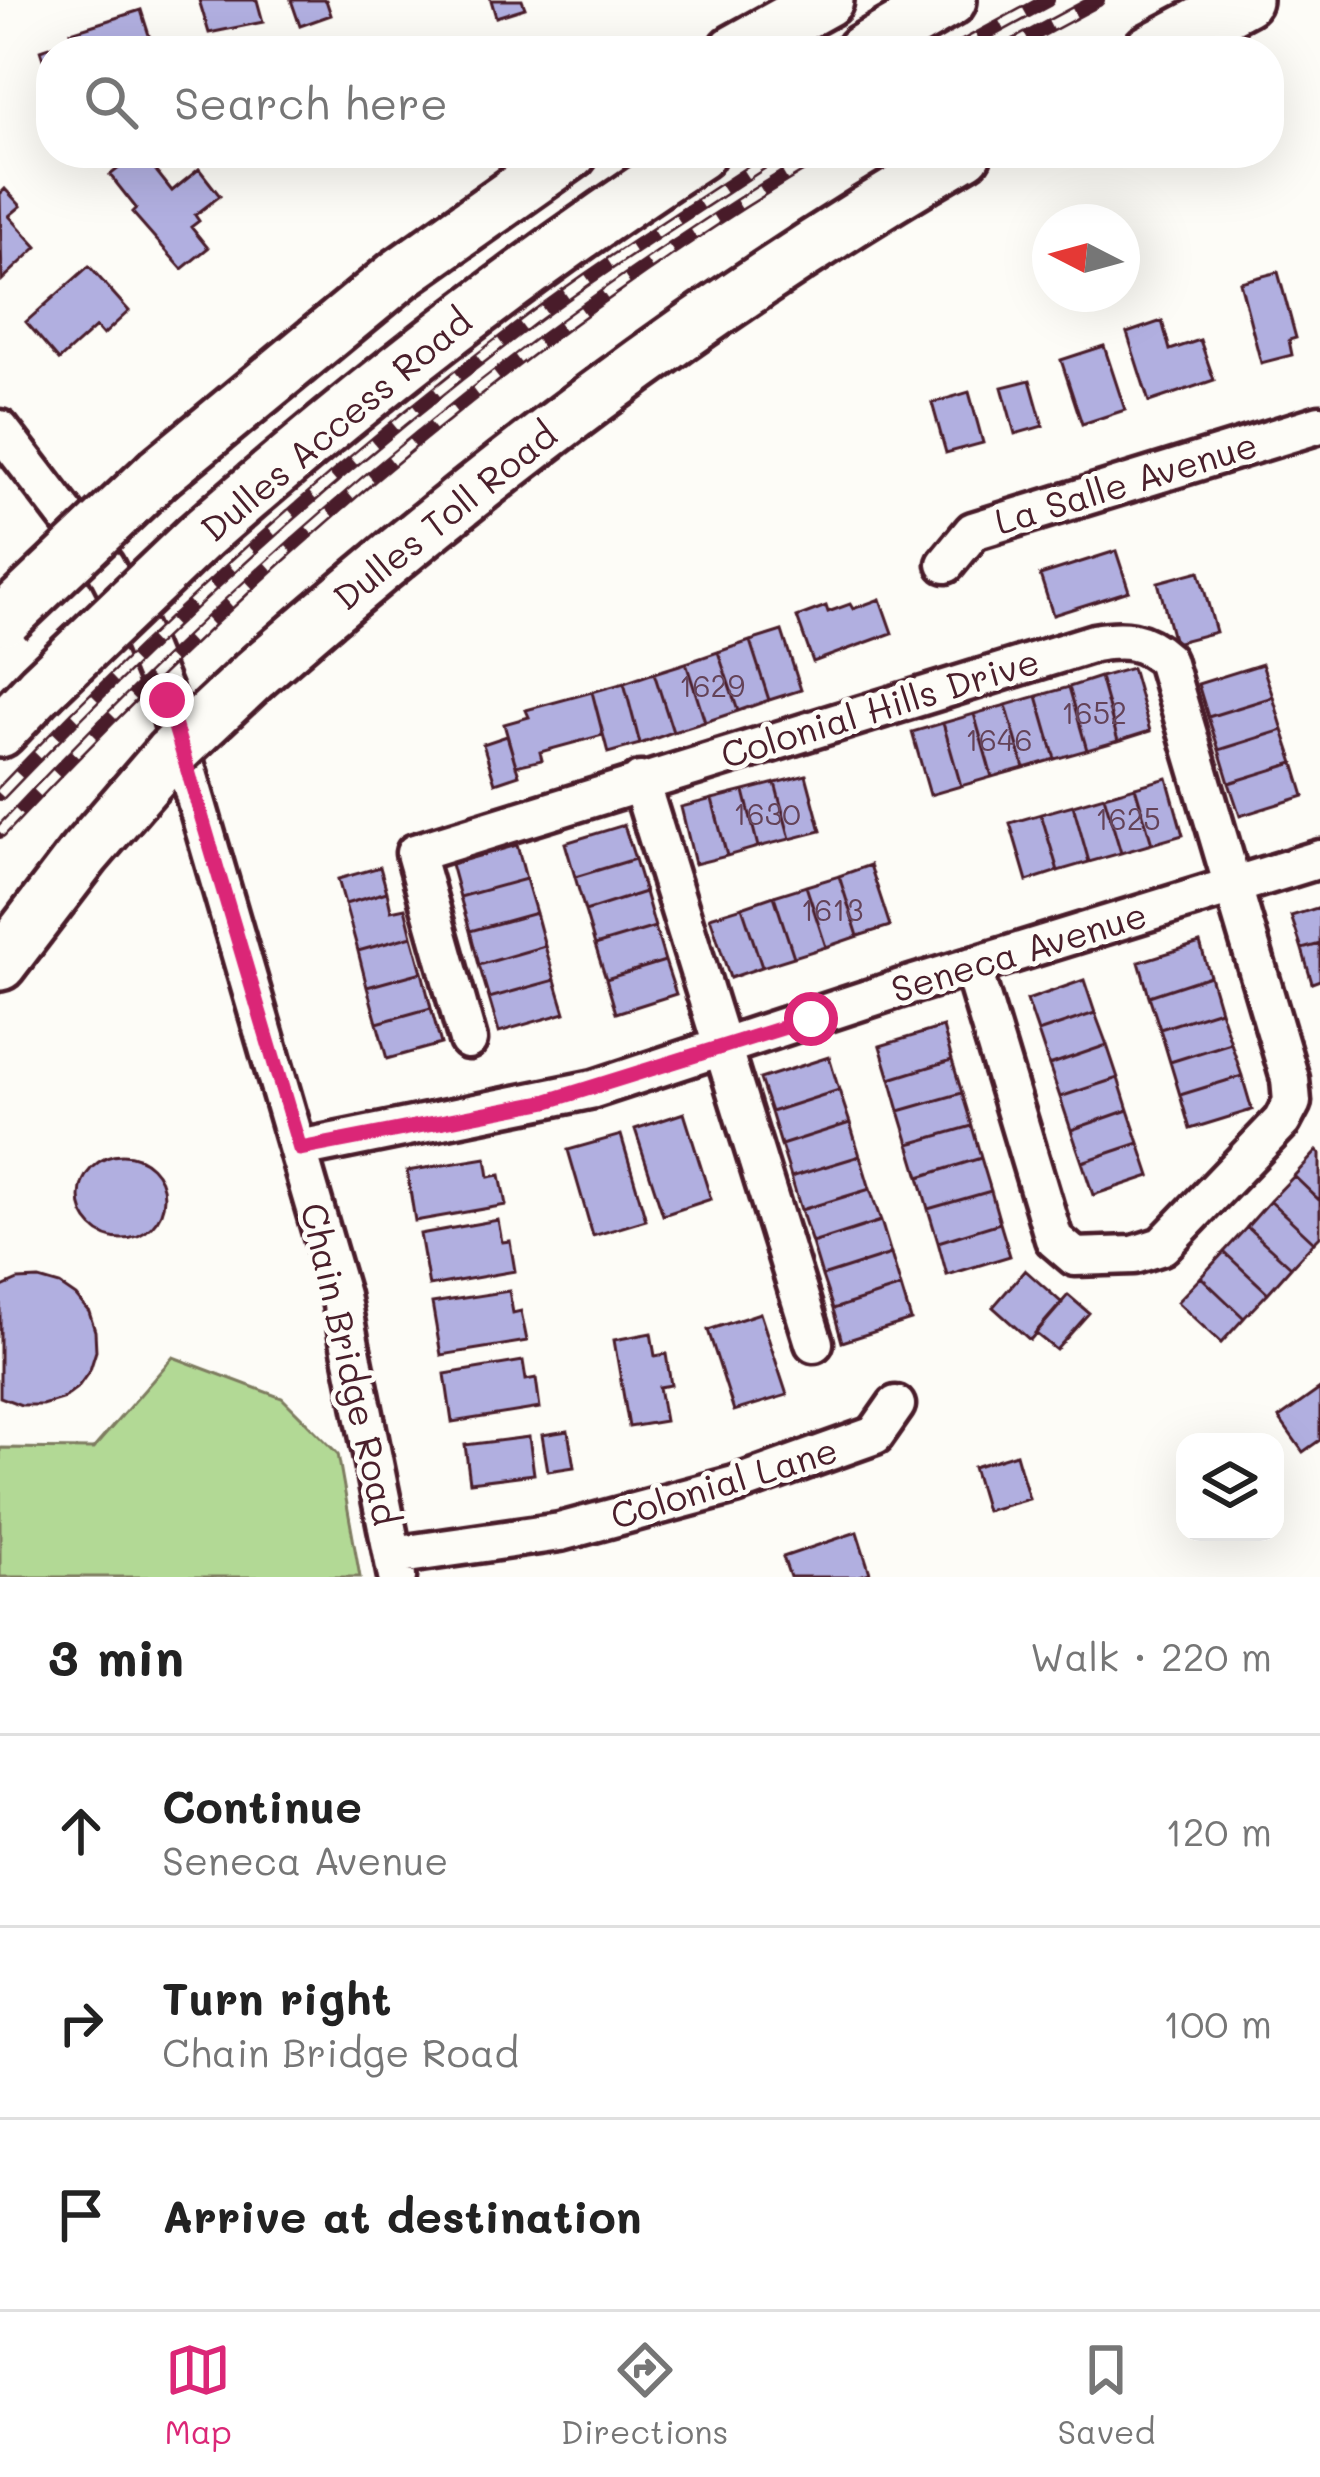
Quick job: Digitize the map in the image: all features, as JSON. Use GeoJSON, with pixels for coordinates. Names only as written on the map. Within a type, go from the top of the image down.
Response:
{"type":"FeatureCollection","features":[{"type":"Feature","properties":{"kind":"highway"},"geometry":{"type":"LineString","coordinates":[[762,36],[827,0]]}},
{"type":"Feature","properties":{"kind":"highway"},"geometry":{"type":"LineString","coordinates":[[888,36],[950,0]]}},
{"type":"Feature","properties":{"kind":"highway"},"geometry":{"type":"LineString","coordinates":[[1177,36],[1245,0]]}},
{"type":"Feature","properties":{"kind":"highway"},"geometry":{"type":"LineString","coordinates":[[3,621],[159,473],[400,274],[550,168]]}},
{"type":"Feature","properties":{"kind":"highway","name":"Dulles Access Road"},"geometry":{"type":"LineString","coordinates":[[0,730],[199,537],[313,437],[442,334],[677,168]]}},
{"type":"Feature","properties":{"kind":"highway","name":"Dulles Toll Road"},"geometry":{"type":"LineString","coordinates":[[5,948],[93,836],[171,753],[427,526],[628,373],[776,270],[941,168]]}},
{"type":"Feature","properties":{"kind":"street","name":"La Salle Avenue"},"geometry":{"type":"LineString","coordinates":[[946,564],[973,531],[1320,424]]}},
{"type":"Feature","properties":{"kind":"street","name":"Chain Bridge Road"},"geometry":{"type":"LineString","coordinates":[[0,429],[105,566],[167,700],[340,1295],[395,1566]]}},
{"type":"Feature","properties":{"kind":"street","name":"Colonial Hills Drive"},"geometry":{"type":"LineString","coordinates":[[468,1040],[415,854],[1094,643],[1121,638],[1149,644],[1166,660],[1290,1079],[1292,1102],[1282,1121],[1162,1246],[1134,1255],[1075,1257],[1054,1239],[972,966]]}},
{"type":"Feature","properties":{"kind":"street"},"geometry":{"type":"LineString","coordinates":[[640,781],[814,1342]]}},
{"type":"Feature","properties":{"kind":"street","name":"Seneca Avenue"},"geometry":{"type":"LineString","coordinates":[[300,1149],[548,1101],[1320,859]]}},
{"type":"Feature","properties":{"kind":"street","name":"Colonial Lane"},"geometry":{"type":"LineString","coordinates":[[395,1566],[560,1532],[716,1491],[874,1436],[896,1405]]}},
{"type":"Feature","properties":{"kind":"green space"},"geometry":{"type":"Polygon","coordinates":[[[173,1357],[282,1398],[338,1454],[360,1577],[0,1577],[0,1448],[93,1449],[173,1357]]]}},
{"type":"Feature","properties":{"kind":"building"},"geometry":{"type":"Polygon","coordinates":[[[199,0],[257,0],[263,22],[209,33],[199,0]]]}},
{"type":"Feature","properties":{"kind":"building"},"geometry":{"type":"Polygon","coordinates":[[[291,0],[326,0],[331,15],[300,26],[291,0]]]}},
{"type":"Feature","properties":{"kind":"building"},"geometry":{"type":"Polygon","coordinates":[[[491,0],[522,0],[525,8],[496,17],[491,0]]]}},
{"type":"Feature","properties":{"kind":"building"},"geometry":{"type":"Polygon","coordinates":[[[141,10],[149,36],[72,36],[71,32],[141,10]]]}},
{"type":"Feature","properties":{"kind":"building"},"geometry":{"type":"Polygon","coordinates":[[[119,168],[154,168],[172,191],[199,169],[220,196],[195,215],[199,221],[191,227],[208,248],[182,269],[132,212],[136,208],[110,175],[119,168]]]}},
{"type":"Feature","properties":{"kind":"building"},"geometry":{"type":"Polygon","coordinates":[[[5,189],[21,206],[9,216],[37,247],[2,280],[0,194],[5,189]]]}},
{"type":"Feature","properties":{"kind":"building"},"geometry":{"type":"Polygon","coordinates":[[[89,266],[129,311],[103,335],[96,327],[59,360],[26,322],[89,266]]]}},
{"type":"Feature","properties":{"kind":"building"},"geometry":{"type":"Polygon","coordinates":[[[1278,272],[1296,338],[1289,340],[1292,355],[1261,363],[1240,282],[1278,272]]]}},
{"type":"Feature","properties":{"kind":"building"},"geometry":{"type":"Polygon","coordinates":[[[1162,321],[1170,350],[1200,340],[1214,380],[1149,402],[1127,333],[1162,321]]]}},
{"type":"Feature","properties":{"kind":"building"},"geometry":{"type":"Polygon","coordinates":[[[1104,346],[1125,410],[1082,424],[1061,360],[1104,346]]]}},
{"type":"Feature","properties":{"kind":"building"},"geometry":{"type":"Polygon","coordinates":[[[1030,380],[1043,426],[1015,434],[1002,387],[1030,380]]]}},
{"type":"Feature","properties":{"kind":"building"},"geometry":{"type":"Polygon","coordinates":[[[969,392],[983,443],[946,453],[932,403],[969,392]]]}},
{"type":"Feature","properties":{"kind":"building"},"geometry":{"type":"Polygon","coordinates":[[[1116,551],[1129,591],[1053,615],[1040,575],[1116,551]]]}},
{"type":"Feature","properties":{"kind":"building"},"geometry":{"type":"Polygon","coordinates":[[[1199,571],[1216,632],[1174,643],[1158,582],[1199,571]]]}},
{"type":"Feature","properties":{"kind":"building"},"geometry":{"type":"Polygon","coordinates":[[[880,599],[892,633],[813,662],[797,617],[826,606],[828,612],[850,604],[853,609],[880,599]]]}},
{"type":"Feature","properties":{"kind":"building"},"geometry":{"type":"Polygon","coordinates":[[[782,631],[801,690],[769,700],[750,641],[782,631]]]}},
{"type":"Feature","properties":{"kind":"building"},"geometry":{"type":"Polygon","coordinates":[[[750,641],[769,700],[738,711],[718,652],[750,641]]]}},
{"type":"Feature","properties":{"kind":"building"},"geometry":{"type":"Polygon","coordinates":[[[718,652],[738,711],[705,722],[686,663],[718,652]]]}},
{"type":"Feature","properties":{"kind":"building"},"geometry":{"type":"Polygon","coordinates":[[[686,663],[705,722],[673,732],[654,673],[686,663]]]}},
{"type":"Feature","properties":{"kind":"building"},"geometry":{"type":"Polygon","coordinates":[[[1262,664],[1273,697],[1208,717],[1198,684],[1262,664]]]}},
{"type":"Feature","properties":{"kind":"building"},"geometry":{"type":"Polygon","coordinates":[[[1132,668],[1150,731],[1118,741],[1100,677],[1132,668]]]}},
{"type":"Feature","properties":{"kind":"building"},"geometry":{"type":"Polygon","coordinates":[[[654,673],[673,732],[640,744],[624,683],[654,673]]]}},
{"type":"Feature","properties":{"kind":"building"},"geometry":{"type":"Polygon","coordinates":[[[1100,677],[1118,741],[1087,750],[1069,687],[1100,677]]]}},
{"type":"Feature","properties":{"kind":"building"},"geometry":{"type":"Polygon","coordinates":[[[624,683],[640,744],[608,753],[592,692],[624,683]]]}},
{"type":"Feature","properties":{"kind":"building"},"geometry":{"type":"Polygon","coordinates":[[[1069,687],[1087,750],[1055,759],[1037,696],[1069,687]]]}},
{"type":"Feature","properties":{"kind":"building"},"geometry":{"type":"Polygon","coordinates":[[[592,692],[603,735],[540,752],[542,760],[516,766],[504,724],[529,717],[526,710],[592,692]]]}},
{"type":"Feature","properties":{"kind":"building"},"geometry":{"type":"Polygon","coordinates":[[[1037,696],[1055,759],[1024,768],[1006,705],[1037,696]]]}},
{"type":"Feature","properties":{"kind":"building"},"geometry":{"type":"Polygon","coordinates":[[[1273,697],[1283,730],[1219,750],[1208,717],[1273,697]]]}},
{"type":"Feature","properties":{"kind":"building"},"geometry":{"type":"Polygon","coordinates":[[[1006,705],[1024,768],[992,777],[974,714],[1006,705]]]}},
{"type":"Feature","properties":{"kind":"building"},"geometry":{"type":"Polygon","coordinates":[[[974,714],[992,777],[961,786],[943,723],[974,714]]]}},
{"type":"Feature","properties":{"kind":"building"},"geometry":{"type":"Polygon","coordinates":[[[943,723],[961,786],[930,795],[912,732],[943,723]]]}},
{"type":"Feature","properties":{"kind":"building"},"geometry":{"type":"Polygon","coordinates":[[[1283,730],[1294,763],[1229,783],[1219,750],[1283,730]]]}},
{"type":"Feature","properties":{"kind":"building"},"geometry":{"type":"Polygon","coordinates":[[[507,736],[519,775],[495,783],[483,744],[507,736]]]}},
{"type":"Feature","properties":{"kind":"building"},"geometry":{"type":"Polygon","coordinates":[[[1294,763],[1304,796],[1240,816],[1229,783],[1294,763]]]}},
{"type":"Feature","properties":{"kind":"building"},"geometry":{"type":"Polygon","coordinates":[[[806,775],[821,831],[790,839],[775,783],[806,775]]]}},
{"type":"Feature","properties":{"kind":"building"},"geometry":{"type":"Polygon","coordinates":[[[1167,778],[1183,835],[1152,844],[1135,787],[1167,778]]]}},
{"type":"Feature","properties":{"kind":"building"},"geometry":{"type":"Polygon","coordinates":[[[775,783],[790,839],[758,847],[744,791],[775,783]]]}},
{"type":"Feature","properties":{"kind":"building"},"geometry":{"type":"Polygon","coordinates":[[[1135,787],[1152,844],[1121,853],[1104,796],[1135,787]]]}},
{"type":"Feature","properties":{"kind":"building"},"geometry":{"type":"Polygon","coordinates":[[[744,791],[758,847],[727,856],[712,799],[744,791]]]}},
{"type":"Feature","properties":{"kind":"building"},"geometry":{"type":"Polygon","coordinates":[[[1104,796],[1121,853],[1089,862],[1073,805],[1104,796]]]}},
{"type":"Feature","properties":{"kind":"building"},"geometry":{"type":"Polygon","coordinates":[[[712,799],[727,856],[695,864],[681,807],[712,799]]]}},
{"type":"Feature","properties":{"kind":"building"},"geometry":{"type":"Polygon","coordinates":[[[1073,805],[1089,862],[1058,871],[1041,814],[1073,805]]]}},
{"type":"Feature","properties":{"kind":"building"},"geometry":{"type":"Polygon","coordinates":[[[1041,814],[1058,871],[1027,881],[1010,823],[1041,814]]]}},
{"type":"Feature","properties":{"kind":"building"},"geometry":{"type":"Polygon","coordinates":[[[624,825],[635,859],[575,877],[565,843],[624,825]]]}},
{"type":"Feature","properties":{"kind":"building"},"geometry":{"type":"Polygon","coordinates":[[[517,845],[526,879],[460,897],[451,864],[517,845]]]}},
{"type":"Feature","properties":{"kind":"building"},"geometry":{"type":"Polygon","coordinates":[[[635,859],[645,892],[585,911],[575,877],[635,859]]]}},
{"type":"Feature","properties":{"kind":"building"},"geometry":{"type":"Polygon","coordinates":[[[870,865],[890,926],[858,936],[839,876],[870,865]]]}},
{"type":"Feature","properties":{"kind":"building"},"geometry":{"type":"Polygon","coordinates":[[[380,867],[387,892],[345,904],[338,879],[380,867]]]}},
{"type":"Feature","properties":{"kind":"building"},"geometry":{"type":"Polygon","coordinates":[[[839,876],[858,936],[826,947],[806,886],[839,876]]]}},
{"type":"Feature","properties":{"kind":"building"},"geometry":{"type":"Polygon","coordinates":[[[526,879],[536,913],[470,931],[460,897],[526,879]]]}},
{"type":"Feature","properties":{"kind":"building"},"geometry":{"type":"Polygon","coordinates":[[[806,886],[826,947],[794,957],[774,896],[806,886]]]}},
{"type":"Feature","properties":{"kind":"building"},"geometry":{"type":"Polygon","coordinates":[[[387,892],[391,911],[405,908],[412,936],[358,951],[345,904],[387,892]]]}},
{"type":"Feature","properties":{"kind":"building"},"geometry":{"type":"Polygon","coordinates":[[[645,892],[655,927],[595,945],[585,911],[645,892]]]}},
{"type":"Feature","properties":{"kind":"building"},"geometry":{"type":"Polygon","coordinates":[[[774,896],[794,957],[762,967],[742,907],[774,896]]]}},
{"type":"Feature","properties":{"kind":"building"},"geometry":{"type":"Polygon","coordinates":[[[742,907],[762,967],[730,978],[710,917],[742,907]]]}},
{"type":"Feature","properties":{"kind":"building"},"geometry":{"type":"Polygon","coordinates":[[[1320,907],[1320,944],[1302,949],[1291,916],[1320,907]]]}},
{"type":"Feature","properties":{"kind":"building"},"geometry":{"type":"Polygon","coordinates":[[[536,913],[545,946],[479,965],[470,931],[536,913]]]}},
{"type":"Feature","properties":{"kind":"building"},"geometry":{"type":"Polygon","coordinates":[[[655,927],[665,961],[606,979],[595,945],[655,927]]]}},
{"type":"Feature","properties":{"kind":"building"},"geometry":{"type":"Polygon","coordinates":[[[412,936],[422,972],[367,987],[358,951],[412,936]]]}},
{"type":"Feature","properties":{"kind":"building"},"geometry":{"type":"Polygon","coordinates":[[[1200,943],[1210,976],[1149,996],[1139,962],[1200,943]]]}},
{"type":"Feature","properties":{"kind":"building"},"geometry":{"type":"Polygon","coordinates":[[[1320,944],[1320,980],[1312,983],[1302,949],[1320,944]]]}},
{"type":"Feature","properties":{"kind":"building"},"geometry":{"type":"Polygon","coordinates":[[[545,946],[555,980],[489,998],[479,965],[545,946]]]}},
{"type":"Feature","properties":{"kind":"building"},"geometry":{"type":"Polygon","coordinates":[[[665,961],[676,994],[616,1013],[606,979],[665,961]]]}},
{"type":"Feature","properties":{"kind":"building"},"geometry":{"type":"Polygon","coordinates":[[[422,972],[431,1008],[377,1023],[367,987],[422,972]]]}},
{"type":"Feature","properties":{"kind":"building"},"geometry":{"type":"Polygon","coordinates":[[[1210,976],[1220,1010],[1160,1029],[1149,996],[1210,976]]]}},
{"type":"Feature","properties":{"kind":"building"},"geometry":{"type":"Polygon","coordinates":[[[555,980],[565,1013],[499,1032],[489,998],[555,980]]]}},
{"type":"Feature","properties":{"kind":"building"},"geometry":{"type":"Polygon","coordinates":[[[1084,980],[1095,1013],[1038,1032],[1027,1000],[1084,980]]]}},
{"type":"Feature","properties":{"kind":"building"},"geometry":{"type":"Polygon","coordinates":[[[431,1008],[441,1044],[387,1059],[377,1023],[431,1008]]]}},
{"type":"Feature","properties":{"kind":"building"},"geometry":{"type":"Polygon","coordinates":[[[1220,1010],[1231,1043],[1170,1062],[1160,1029],[1220,1010]]]}},
{"type":"Feature","properties":{"kind":"building"},"geometry":{"type":"Polygon","coordinates":[[[1095,1013],[1107,1045],[1049,1065],[1038,1032],[1095,1013]]]}},
{"type":"Feature","properties":{"kind":"building"},"geometry":{"type":"Polygon","coordinates":[[[943,1027],[952,1060],[890,1079],[880,1046],[943,1027]]]}},
{"type":"Feature","properties":{"kind":"building"},"geometry":{"type":"Polygon","coordinates":[[[1231,1043],[1242,1076],[1180,1095],[1170,1062],[1231,1043]]]}},
{"type":"Feature","properties":{"kind":"building"},"geometry":{"type":"Polygon","coordinates":[[[1107,1045],[1118,1078],[1060,1097],[1049,1065],[1107,1045]]]}},
{"type":"Feature","properties":{"kind":"building"},"geometry":{"type":"Polygon","coordinates":[[[829,1057],[839,1090],[771,1112],[760,1079],[829,1057]]]}},
{"type":"Feature","properties":{"kind":"building"},"geometry":{"type":"Polygon","coordinates":[[[952,1060],[962,1093],[899,1111],[890,1079],[952,1060]]]}},
{"type":"Feature","properties":{"kind":"building"},"geometry":{"type":"Polygon","coordinates":[[[1242,1076],[1252,1110],[1190,1129],[1180,1095],[1242,1076]]]}},
{"type":"Feature","properties":{"kind":"building"},"geometry":{"type":"Polygon","coordinates":[[[1118,1078],[1128,1110],[1071,1130],[1060,1097],[1118,1078]]]}},
{"type":"Feature","properties":{"kind":"building"},"geometry":{"type":"Polygon","coordinates":[[[839,1090],[850,1123],[781,1145],[771,1112],[839,1090]]]}},
{"type":"Feature","properties":{"kind":"building"},"geometry":{"type":"Polygon","coordinates":[[[962,1093],[972,1126],[909,1144],[899,1111],[962,1093]]]}},
{"type":"Feature","properties":{"kind":"building"},"geometry":{"type":"Polygon","coordinates":[[[1128,1110],[1139,1143],[1082,1162],[1071,1130],[1128,1110]]]}},
{"type":"Feature","properties":{"kind":"building"},"geometry":{"type":"Polygon","coordinates":[[[684,1113],[711,1199],[663,1215],[635,1129],[684,1113]]]}},
{"type":"Feature","properties":{"kind":"building"},"geometry":{"type":"Polygon","coordinates":[[[850,1123],[860,1156],[791,1177],[781,1145],[850,1123]]]}},
{"type":"Feature","properties":{"kind":"building"},"geometry":{"type":"Polygon","coordinates":[[[972,1126],[981,1158],[919,1177],[909,1144],[972,1126]]]}},
{"type":"Feature","properties":{"kind":"building"},"geometry":{"type":"Polygon","coordinates":[[[621,1135],[646,1220],[593,1236],[568,1150],[621,1135]]]}},
{"type":"Feature","properties":{"kind":"building"},"geometry":{"type":"Polygon","coordinates":[[[1139,1143],[1150,1176],[1093,1195],[1082,1162],[1139,1143]]]}},
{"type":"Feature","properties":{"kind":"building"},"geometry":{"type":"Polygon","coordinates":[[[1317,1151],[1320,1154],[1320,1201],[1294,1176],[1317,1151]]]}},
{"type":"Feature","properties":{"kind":"building"},"geometry":{"type":"Polygon","coordinates":[[[122,1155],[152,1167],[164,1197],[152,1227],[122,1239],[92,1227],[80,1197],[92,1167],[122,1155]]]}},
{"type":"Feature","properties":{"kind":"building"},"geometry":{"type":"Polygon","coordinates":[[[860,1156],[870,1189],[801,1210],[791,1177],[860,1156]]]}},
{"type":"Feature","properties":{"kind":"building"},"geometry":{"type":"Polygon","coordinates":[[[486,1158],[489,1177],[500,1175],[506,1205],[415,1221],[407,1171],[486,1158]]]}},
{"type":"Feature","properties":{"kind":"building"},"geometry":{"type":"Polygon","coordinates":[[[981,1158],[991,1191],[928,1209],[919,1177],[981,1158]]]}},
{"type":"Feature","properties":{"kind":"building"},"geometry":{"type":"Polygon","coordinates":[[[1294,1176],[1320,1201],[1320,1236],[1314,1242],[1270,1201],[1294,1176]]]}},
{"type":"Feature","properties":{"kind":"building"},"geometry":{"type":"Polygon","coordinates":[[[870,1189],[881,1221],[812,1243],[801,1210],[870,1189]]]}},
{"type":"Feature","properties":{"kind":"building"},"geometry":{"type":"Polygon","coordinates":[[[991,1191],[1000,1223],[938,1242],[928,1209],[991,1191]]]}},
{"type":"Feature","properties":{"kind":"building"},"geometry":{"type":"Polygon","coordinates":[[[1270,1201],[1314,1242],[1291,1267],[1247,1227],[1270,1201]]]}},
{"type":"Feature","properties":{"kind":"building"},"geometry":{"type":"Polygon","coordinates":[[[498,1220],[502,1242],[510,1241],[515,1271],[429,1286],[420,1234],[498,1220]]]}},
{"type":"Feature","properties":{"kind":"building"},"geometry":{"type":"Polygon","coordinates":[[[881,1221],[891,1254],[822,1276],[812,1243],[881,1221]]]}},
{"type":"Feature","properties":{"kind":"building"},"geometry":{"type":"Polygon","coordinates":[[[1000,1223],[1010,1256],[947,1275],[938,1242],[1000,1223]]]}},
{"type":"Feature","properties":{"kind":"building"},"geometry":{"type":"Polygon","coordinates":[[[1247,1227],[1291,1267],[1268,1293],[1224,1252],[1247,1227]]]}},
{"type":"Feature","properties":{"kind":"building"},"geometry":{"type":"Polygon","coordinates":[[[1224,1252],[1268,1293],[1244,1318],[1201,1277],[1224,1252]]]}},
{"type":"Feature","properties":{"kind":"building"},"geometry":{"type":"Polygon","coordinates":[[[891,1254],[901,1287],[833,1309],[822,1276],[891,1254]]]}},
{"type":"Feature","properties":{"kind":"building"},"geometry":{"type":"Polygon","coordinates":[[[1025,1270],[1062,1303],[1030,1340],[993,1307],[1025,1270]]]}},
{"type":"Feature","properties":{"kind":"building"},"geometry":{"type":"Polygon","coordinates":[[[1201,1277],[1244,1318],[1221,1343],[1177,1302],[1201,1277]]]}},
{"type":"Feature","properties":{"kind":"building"},"geometry":{"type":"Polygon","coordinates":[[[18,1280],[60,1285],[89,1312],[96,1351],[78,1387],[62,1399],[21,1405],[0,1397],[0,1288],[18,1280]]]}},
{"type":"Feature","properties":{"kind":"building"},"geometry":{"type":"Polygon","coordinates":[[[901,1287],[911,1320],[842,1342],[833,1309],[901,1287]]]}},
{"type":"Feature","properties":{"kind":"building"},"geometry":{"type":"Polygon","coordinates":[[[509,1291],[513,1313],[521,1311],[527,1341],[441,1355],[432,1303],[509,1291]]]}},
{"type":"Feature","properties":{"kind":"building"},"geometry":{"type":"Polygon","coordinates":[[[1068,1295],[1089,1313],[1056,1350],[1035,1333],[1068,1295]]]}},
{"type":"Feature","properties":{"kind":"building"},"geometry":{"type":"Polygon","coordinates":[[[760,1313],[787,1395],[734,1411],[708,1330],[760,1313]]]}},
{"type":"Feature","properties":{"kind":"building"},"geometry":{"type":"Polygon","coordinates":[[[651,1333],[655,1356],[666,1354],[671,1385],[659,1387],[665,1421],[629,1427],[614,1340],[651,1333]]]}},
{"type":"Feature","properties":{"kind":"building"},"geometry":{"type":"Polygon","coordinates":[[[523,1361],[526,1380],[536,1378],[540,1408],[452,1422],[445,1374],[523,1361]]]}},
{"type":"Feature","properties":{"kind":"building"},"geometry":{"type":"Polygon","coordinates":[[[1320,1389],[1320,1440],[1303,1452],[1279,1418],[1320,1389]]]}},
{"type":"Feature","properties":{"kind":"building"},"geometry":{"type":"Polygon","coordinates":[[[568,1431],[574,1467],[548,1471],[542,1435],[568,1431]]]}},
{"type":"Feature","properties":{"kind":"building"},"geometry":{"type":"Polygon","coordinates":[[[529,1437],[534,1474],[470,1482],[465,1445],[529,1437]]]}},
{"type":"Feature","properties":{"kind":"building"},"geometry":{"type":"Polygon","coordinates":[[[1016,1454],[1029,1499],[986,1511],[973,1467],[1016,1454]]]}},
{"type":"Feature","properties":{"kind":"building"},"geometry":{"type":"Polygon","coordinates":[[[857,1532],[870,1573],[790,1577],[783,1557],[857,1532]]]}},
{"type":"Feature","properties":{"kind":"railway"},"geometry":{"type":"LineString","coordinates":[[982,36],[1048,0]]}},
{"type":"Feature","properties":{"kind":"railway"},"geometry":{"type":"LineString","coordinates":[[1031,36],[1098,0]]}},
{"type":"Feature","properties":{"kind":"railway"},"geometry":{"type":"LineString","coordinates":[[0,794],[187,609],[384,436],[552,304],[755,168]]}},
{"type":"Feature","properties":{"kind":"railway"},"geometry":{"type":"LineString","coordinates":[[0,832],[188,642],[388,463],[599,299],[799,168]]}},
{"type":"Feature","properties":{"kind":"route"},"geometry":{"type":"LineString","coordinates":[[167,700],[300,1149],[548,1101],[811,1019]]}}]}
